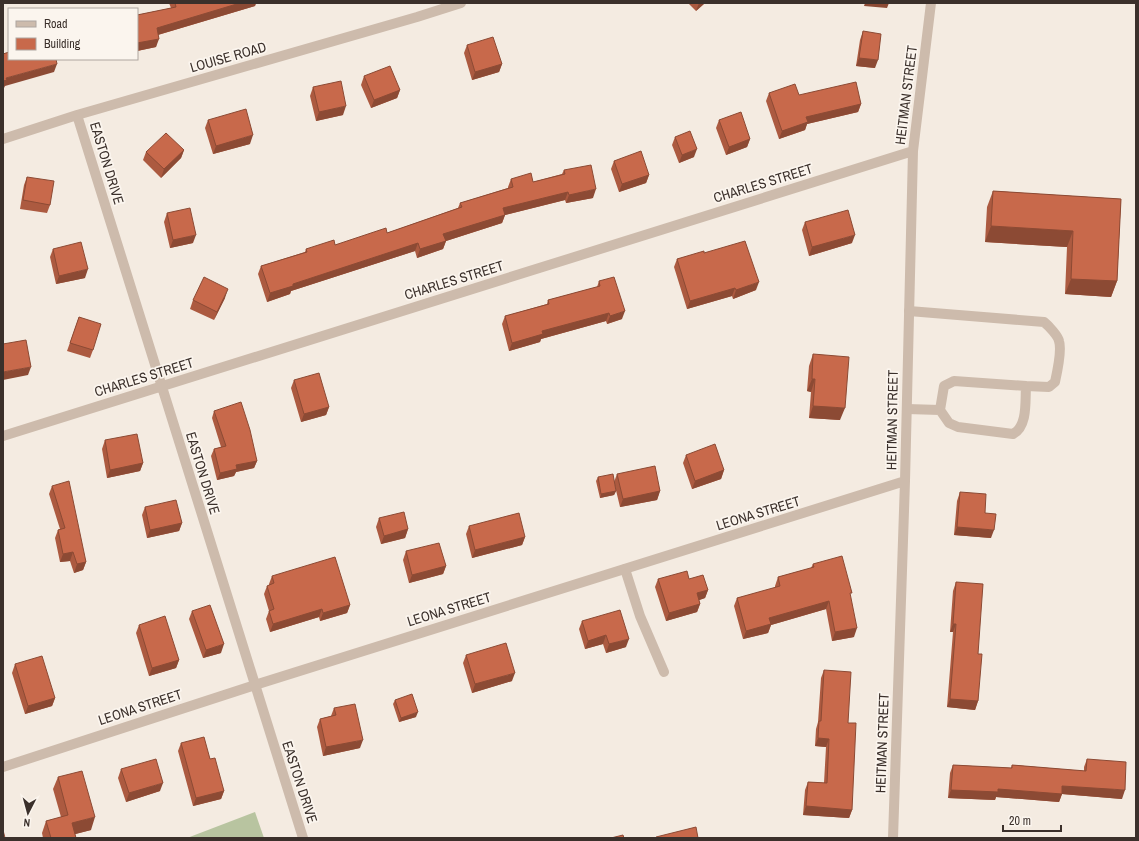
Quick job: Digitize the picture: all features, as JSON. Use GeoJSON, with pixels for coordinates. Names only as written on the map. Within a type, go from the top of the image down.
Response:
{"type":"FeatureCollection","features":[{"type":"Feature","properties":{"kind":"street","name":"LOUISE ROAD"},"geometry":{"type":"LineString","coordinates":[[3,139],[77,115],[409,20],[461,3]]}},
{"type":"Feature","properties":{"kind":"street","name":"HEITMAN STREET"},"geometry":{"type":"LineString","coordinates":[[892,838],[905,481],[913,151],[931,3]]}},
{"type":"Feature","properties":{"kind":"street","name":"EASTON DRIVE"},"geometry":{"type":"LineString","coordinates":[[77,115],[303,838]]}},
{"type":"Feature","properties":{"kind":"street","name":"CHARLES STREET"},"geometry":{"type":"LineString","coordinates":[[3,436],[913,151]]}},
{"type":"Feature","properties":{"kind":"street"},"geometry":{"type":"LineString","coordinates":[[909,311],[1044,322],[1056,335],[1060,343],[1055,382],[1049,387],[954,381],[948,382],[944,386],[940,410],[949,423],[958,428],[1013,434],[1020,431],[1023,424],[1026,386]]}},
{"type":"Feature","properties":{"kind":"street"},"geometry":{"type":"LineString","coordinates":[[906,409],[940,410]]}},
{"type":"Feature","properties":{"kind":"street","name":"LEONA STREET"},"geometry":{"type":"LineString","coordinates":[[3,767],[255,685],[905,481]]}},
{"type":"Feature","properties":{"kind":"street"},"geometry":{"type":"LineString","coordinates":[[625,569],[640,616],[664,672]]}},
{"type":"Feature","properties":{"kind":"green space"},"geometry":{"type":"Polygon","coordinates":[[[255,812],[264,838],[187,838],[255,812]]]}},
{"type":"Feature","properties":{"kind":"building"},"geometry":{"type":"Polygon","coordinates":[[[175,3],[240,3],[157,28],[159,39],[138,43],[138,15],[176,7],[175,3]]]}},
{"type":"Feature","properties":{"kind":"building"},"geometry":{"type":"Polygon","coordinates":[[[863,31],[881,34],[878,60],[859,58],[863,31]]]}},
{"type":"Feature","properties":{"kind":"building"},"geometry":{"type":"Polygon","coordinates":[[[493,37],[502,64],[475,72],[467,45],[493,37]]]}},
{"type":"Feature","properties":{"kind":"building"},"geometry":{"type":"Polygon","coordinates":[[[8,52],[8,60],[56,60],[57,64],[6,78],[7,80],[3,81],[3,54],[8,52]]]}},
{"type":"Feature","properties":{"kind":"building"},"geometry":{"type":"Polygon","coordinates":[[[390,66],[400,90],[374,100],[364,76],[390,66]]]}},
{"type":"Feature","properties":{"kind":"building"},"geometry":{"type":"Polygon","coordinates":[[[341,81],[346,106],[319,112],[313,87],[341,81]]]}},
{"type":"Feature","properties":{"kind":"building"},"geometry":{"type":"Polygon","coordinates":[[[856,82],[861,104],[806,117],[808,122],[782,131],[769,93],[795,84],[799,95],[856,82]]]}},
{"type":"Feature","properties":{"kind":"building"},"geometry":{"type":"Polygon","coordinates":[[[246,109],[253,135],[216,146],[208,120],[246,109]]]}},
{"type":"Feature","properties":{"kind":"building"},"geometry":{"type":"Polygon","coordinates":[[[741,112],[750,139],[729,147],[719,120],[741,112]]]}},
{"type":"Feature","properties":{"kind":"building"},"geometry":{"type":"Polygon","coordinates":[[[690,131],[697,149],[682,155],[675,137],[690,131]]]}},
{"type":"Feature","properties":{"kind":"building"},"geometry":{"type":"Polygon","coordinates":[[[166,133],[184,150],[164,169],[146,152],[166,133]]]}},
{"type":"Feature","properties":{"kind":"building"},"geometry":{"type":"Polygon","coordinates":[[[641,151],[649,175],[622,184],[614,161],[641,151]]]}},
{"type":"Feature","properties":{"kind":"building"},"geometry":{"type":"Polygon","coordinates":[[[591,165],[596,189],[569,195],[568,192],[503,208],[505,215],[443,234],[446,241],[420,249],[418,243],[270,293],[261,266],[307,252],[306,249],[334,240],[335,245],[386,228],[387,233],[462,207],[460,203],[513,187],[511,179],[531,173],[533,182],[565,174],[564,170],[591,165]]]}},
{"type":"Feature","properties":{"kind":"building"},"geometry":{"type":"Polygon","coordinates":[[[27,177],[54,181],[50,205],[23,200],[27,177]]]}},
{"type":"Feature","properties":{"kind":"building"},"geometry":{"type":"Polygon","coordinates":[[[993,191],[1121,199],[1117,281],[1071,279],[1073,231],[991,226],[993,191]]]}},
{"type":"Feature","properties":{"kind":"building"},"geometry":{"type":"Polygon","coordinates":[[[190,208],[196,235],[173,240],[167,213],[190,208]]]}},
{"type":"Feature","properties":{"kind":"building"},"geometry":{"type":"Polygon","coordinates":[[[848,210],[855,235],[812,247],[805,222],[848,210]]]}},
{"type":"Feature","properties":{"kind":"building"},"geometry":{"type":"Polygon","coordinates":[[[745,241],[759,282],[736,290],[735,288],[690,301],[677,259],[745,241]]]}},
{"type":"Feature","properties":{"kind":"building"},"geometry":{"type":"Polygon","coordinates":[[[81,242],[88,269],[59,276],[53,249],[81,242]]]}},
{"type":"Feature","properties":{"kind":"building"},"geometry":{"type":"Polygon","coordinates":[[[204,277],[228,289],[217,312],[193,300],[204,277]]]}},
{"type":"Feature","properties":{"kind":"building"},"geometry":{"type":"Polygon","coordinates":[[[614,277],[625,311],[610,316],[609,313],[542,331],[543,334],[512,343],[505,316],[549,304],[548,300],[600,286],[599,281],[614,277]]]}},
{"type":"Feature","properties":{"kind":"building"},"geometry":{"type":"Polygon","coordinates":[[[79,317],[101,324],[93,350],[70,343],[79,317]]]}},
{"type":"Feature","properties":{"kind":"building"},"geometry":{"type":"Polygon","coordinates":[[[26,340],[31,367],[3,372],[3,344],[26,340]]]}},
{"type":"Feature","properties":{"kind":"building"},"geometry":{"type":"Polygon","coordinates":[[[813,354],[849,357],[845,408],[813,406],[815,379],[812,379],[813,354]]]}},
{"type":"Feature","properties":{"kind":"building"},"geometry":{"type":"Polygon","coordinates":[[[319,373],[329,407],[304,414],[294,380],[319,373]]]}},
{"type":"Feature","properties":{"kind":"building"},"geometry":{"type":"Polygon","coordinates":[[[241,402],[250,430],[257,461],[236,465],[237,469],[220,473],[214,449],[226,446],[214,411],[241,402]]]}},
{"type":"Feature","properties":{"kind":"building"},"geometry":{"type":"Polygon","coordinates":[[[137,434],[143,463],[110,470],[105,440],[137,434]]]}},
{"type":"Feature","properties":{"kind":"building"},"geometry":{"type":"Polygon","coordinates":[[[715,444],[724,470],[695,481],[686,455],[715,444]]]}},
{"type":"Feature","properties":{"kind":"building"},"geometry":{"type":"Polygon","coordinates":[[[655,466],[660,491],[623,499],[617,474],[655,466]]]}},
{"type":"Feature","properties":{"kind":"building"},"geometry":{"type":"Polygon","coordinates":[[[613,474],[616,491],[601,494],[598,477],[613,474]]]}},
{"type":"Feature","properties":{"kind":"building"},"geometry":{"type":"Polygon","coordinates":[[[69,481],[86,562],[77,564],[73,552],[63,554],[58,530],[65,528],[52,486],[69,481]]]}},
{"type":"Feature","properties":{"kind":"building"},"geometry":{"type":"Polygon","coordinates":[[[960,492],[986,494],[985,513],[996,514],[994,530],[957,527],[960,492]]]}},
{"type":"Feature","properties":{"kind":"building"},"geometry":{"type":"Polygon","coordinates":[[[176,500],[182,523],[150,530],[145,507],[176,500]]]}},
{"type":"Feature","properties":{"kind":"building"},"geometry":{"type":"Polygon","coordinates":[[[404,512],[408,529],[384,536],[379,518],[404,512]]]}},
{"type":"Feature","properties":{"kind":"building"},"geometry":{"type":"Polygon","coordinates":[[[519,513],[525,537],[475,550],[469,526],[519,513]]]}},
{"type":"Feature","properties":{"kind":"building"},"geometry":{"type":"Polygon","coordinates":[[[439,543],[446,566],[412,575],[406,551],[439,543]]]}},
{"type":"Feature","properties":{"kind":"building"},"geometry":{"type":"Polygon","coordinates":[[[842,556],[852,593],[850,593],[857,628],[835,632],[829,601],[769,618],[771,624],[746,631],[737,598],[780,586],[778,577],[814,567],[813,564],[842,556]]]}},
{"type":"Feature","properties":{"kind":"building"},"geometry":{"type":"Polygon","coordinates":[[[335,557],[350,605],[323,613],[322,609],[273,624],[269,611],[274,609],[267,586],[274,583],[272,576],[335,557]]]}},
{"type":"Feature","properties":{"kind":"building"},"geometry":{"type":"Polygon","coordinates":[[[687,571],[689,579],[703,575],[708,590],[697,593],[700,604],[669,613],[658,579],[687,571]]]}},
{"type":"Feature","properties":{"kind":"building"},"geometry":{"type":"Polygon","coordinates":[[[956,582],[983,584],[978,654],[982,654],[978,701],[950,699],[956,624],[953,624],[956,582]]]}},
{"type":"Feature","properties":{"kind":"building"},"geometry":{"type":"Polygon","coordinates":[[[210,605],[224,644],[206,650],[192,611],[210,605]]]}},
{"type":"Feature","properties":{"kind":"building"},"geometry":{"type":"Polygon","coordinates":[[[620,610],[629,639],[609,644],[606,635],[588,641],[582,621],[620,610]]]}},
{"type":"Feature","properties":{"kind":"building"},"geometry":{"type":"Polygon","coordinates":[[[165,616],[179,660],[152,668],[139,625],[165,616]]]}},
{"type":"Feature","properties":{"kind":"building"},"geometry":{"type":"Polygon","coordinates":[[[506,643],[515,673],[475,684],[466,655],[506,643]]]}},
{"type":"Feature","properties":{"kind":"building"},"geometry":{"type":"Polygon","coordinates":[[[42,656],[55,698],[28,706],[15,664],[42,656]]]}},
{"type":"Feature","properties":{"kind":"building"},"geometry":{"type":"Polygon","coordinates":[[[824,670],[851,672],[848,723],[856,723],[852,810],[806,806],[808,782],[827,783],[829,739],[818,738],[819,721],[821,721],[824,670]]]}},
{"type":"Feature","properties":{"kind":"building"},"geometry":{"type":"Polygon","coordinates":[[[412,694],[418,712],[401,718],[395,700],[412,694]]]}},
{"type":"Feature","properties":{"kind":"building"},"geometry":{"type":"Polygon","coordinates":[[[355,704],[363,740],[326,747],[320,719],[336,715],[334,708],[355,704]]]}},
{"type":"Feature","properties":{"kind":"building"},"geometry":{"type":"Polygon","coordinates":[[[204,737],[210,759],[215,758],[224,791],[196,798],[181,743],[204,737]]]}},
{"type":"Feature","properties":{"kind":"building"},"geometry":{"type":"Polygon","coordinates":[[[156,759],[163,783],[129,793],[121,769],[156,759]]]}},
{"type":"Feature","properties":{"kind":"building"},"geometry":{"type":"Polygon","coordinates":[[[1087,759],[1126,762],[1125,790],[1062,786],[1062,794],[998,789],[998,792],[951,790],[953,765],[1012,768],[1012,765],[1086,771],[1087,759]]]}},
{"type":"Feature","properties":{"kind":"building"},"geometry":{"type":"Polygon","coordinates":[[[82,771],[95,817],[72,823],[76,838],[51,838],[46,821],[68,815],[58,777],[82,771]]]}},
{"type":"Feature","properties":{"kind":"building"},"geometry":{"type":"Polygon","coordinates":[[[696,827],[698,838],[656,838],[656,837],[696,827]]]}},
{"type":"Feature","properties":{"kind":"building"},"geometry":{"type":"Polygon","coordinates":[[[623,835],[624,838],[611,838],[623,835]]]}}]}
